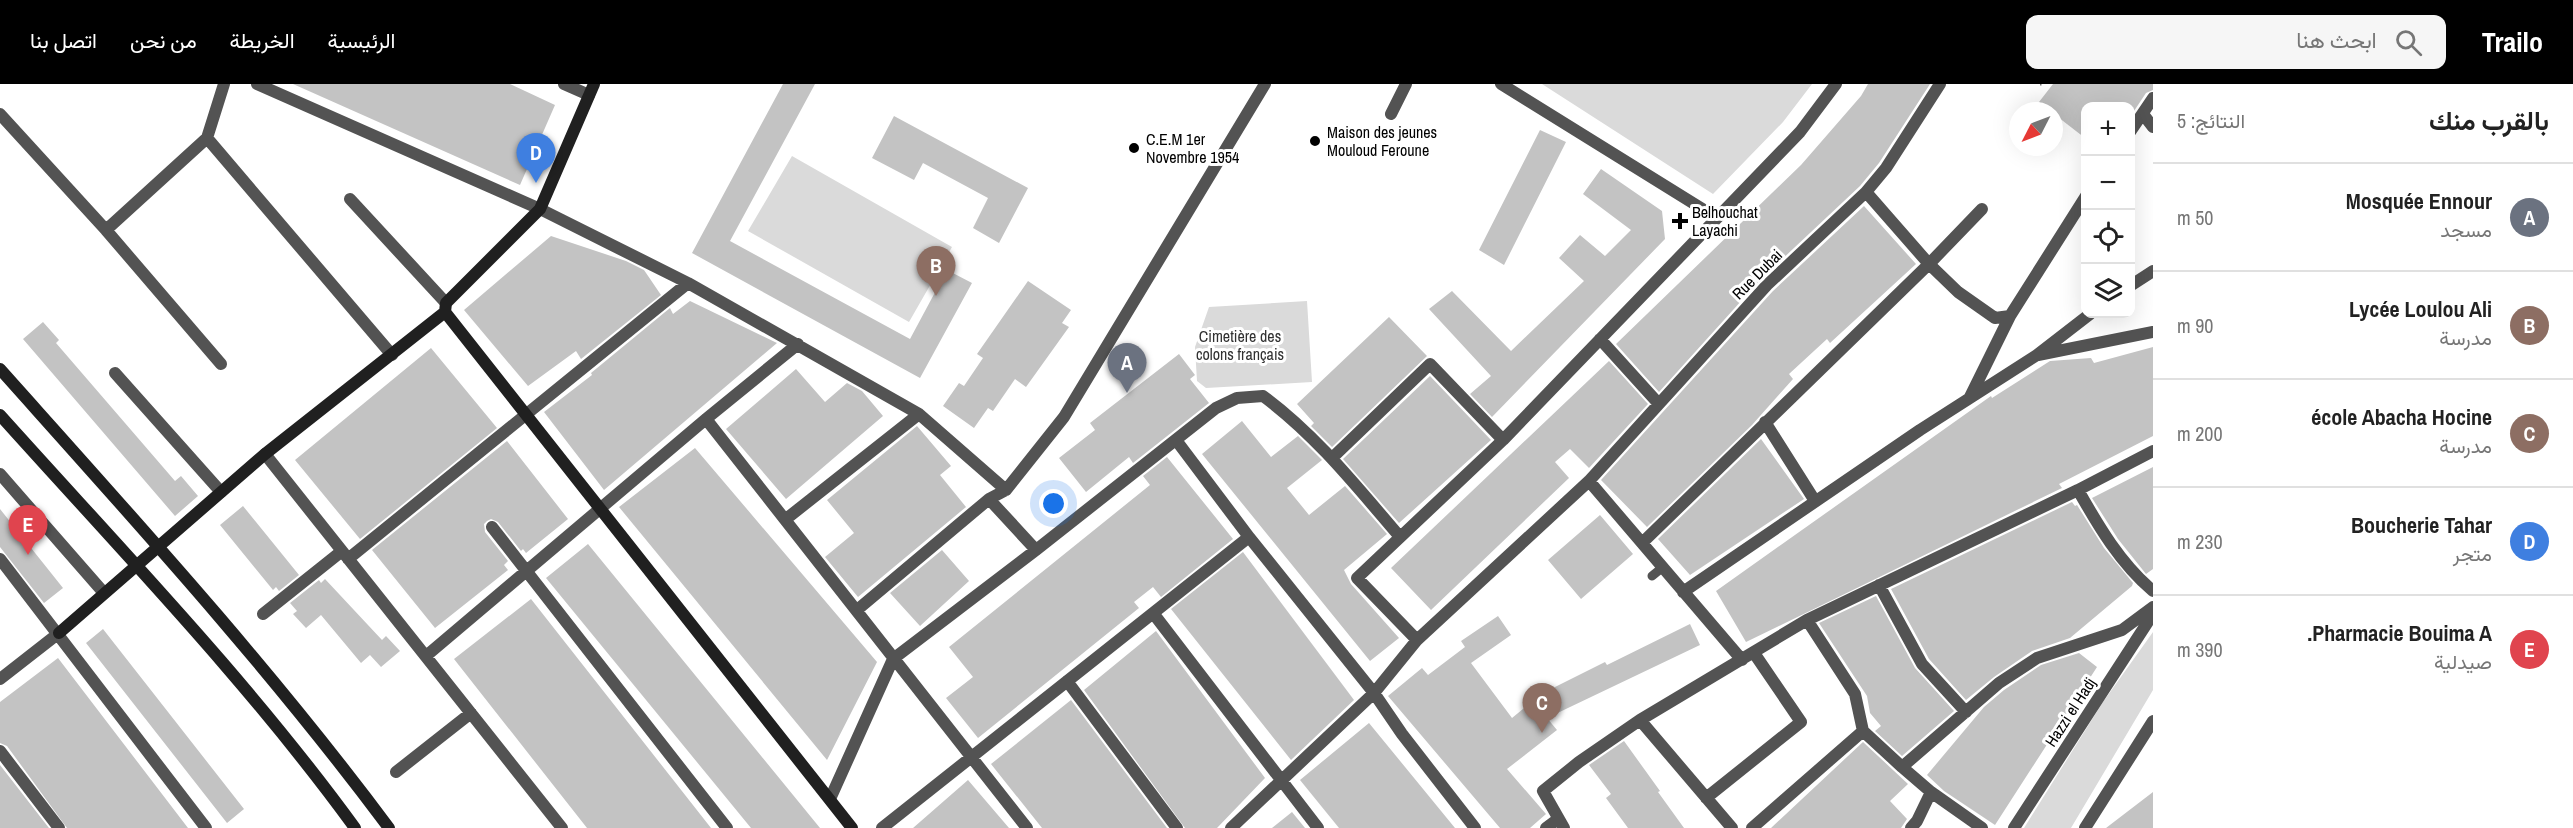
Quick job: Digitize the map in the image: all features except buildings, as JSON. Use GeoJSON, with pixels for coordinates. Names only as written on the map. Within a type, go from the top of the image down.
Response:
{"type":"FeatureCollection","features":[{"type":"Feature","properties":{"kind":"street"},"geometry":{"type":"LineString","coordinates":[[106,230],[207,138],[224,84]]}},
{"type":"Feature","properties":{"kind":"street"},"geometry":{"type":"LineString","coordinates":[[257,84],[540,208],[688,283],[919,414],[1006,490]]}},
{"type":"Feature","properties":{"kind":"street"},"geometry":{"type":"LineString","coordinates":[[0,679],[59,633],[265,454],[392,355],[446,308],[540,208],[592,90],[564,84]]}},
{"type":"Feature","properties":{"kind":"street"},"geometry":{"type":"LineString","coordinates":[[857,610],[989,499],[1006,490],[1064,417],[1265,84]]}},
{"type":"Feature","properties":{"kind":"street"},"geometry":{"type":"LineString","coordinates":[[1391,114],[1406,84]]}},
{"type":"Feature","properties":{"kind":"street"},"geometry":{"type":"LineString","coordinates":[[1501,84],[1717,218]]}},
{"type":"Feature","properties":{"kind":"street"},"geometry":{"type":"LineString","coordinates":[[1417,640],[1358,578],[1503,440],[1800,132],[1836,84]]}},
{"type":"Feature","properties":{"kind":"street","name":"Rue Dubai"},"geometry":{"type":"LineString","coordinates":[[1231,828],[1374,693],[1417,640],[1589,481],[1767,285],[1866,192],[1886,168],[1940,84]]}},
{"type":"Feature","properties":{"kind":"street"},"geometry":{"type":"LineString","coordinates":[[2135,125],[2153,98]]}},
{"type":"Feature","properties":{"kind":"street"},"geometry":{"type":"LineString","coordinates":[[0,114],[106,230],[221,364]]}},
{"type":"Feature","properties":{"kind":"street"},"geometry":{"type":"LineString","coordinates":[[2143,114],[2153,126]]}},
{"type":"Feature","properties":{"kind":"street"},"geometry":{"type":"LineString","coordinates":[[207,138],[392,355]]}},
{"type":"Feature","properties":{"kind":"street"},"geometry":{"type":"LineString","coordinates":[[1866,192],[1929,264],[1958,292],[1995,318],[2010,316]]}},
{"type":"Feature","properties":{"kind":"street"},"geometry":{"type":"LineString","coordinates":[[351,198],[446,308],[526,415],[852,828]]}},
{"type":"Feature","properties":{"kind":"street"},"geometry":{"type":"LineString","coordinates":[[1969,399],[2010,316],[2081,202]]}},
{"type":"Feature","properties":{"kind":"street"},"geometry":{"type":"LineString","coordinates":[[1642,543],[1929,264],[1982,209]]}},
{"type":"Feature","properties":{"kind":"street"},"geometry":{"type":"LineString","coordinates":[[2135,283],[2153,271]]}},
{"type":"Feature","properties":{"kind":"street"},"geometry":{"type":"LineString","coordinates":[[263,614],[345,555],[526,415],[688,283]]}},
{"type":"Feature","properties":{"kind":"street"},"geometry":{"type":"LineString","coordinates":[[1683,592],[1815,501],[2037,355],[2085,318]]}},
{"type":"Feature","properties":{"kind":"street"},"geometry":{"type":"LineString","coordinates":[[2037,355],[2153,332]]}},
{"type":"Feature","properties":{"kind":"street"},"geometry":{"type":"LineString","coordinates":[[1600,339],[1658,403]]}},
{"type":"Feature","properties":{"kind":"street"},"geometry":{"type":"LineString","coordinates":[[426,656],[798,344]]}},
{"type":"Feature","properties":{"kind":"street"},"geometry":{"type":"LineString","coordinates":[[1332,458],[1431,364],[1503,440]]}},
{"type":"Feature","properties":{"kind":"street"},"geometry":{"type":"LineString","coordinates":[[0,369],[215,611],[282,691],[389,828]]}},
{"type":"Feature","properties":{"kind":"street"},"geometry":{"type":"LineString","coordinates":[[115,373],[221,492]]}},
{"type":"Feature","properties":{"kind":"street"},"geometry":{"type":"LineString","coordinates":[[830,799],[893,659],[1036,550],[1215,408],[1236,398],[1263,396],[1291,417],[1332,458],[1400,537]]}},
{"type":"Feature","properties":{"kind":"street"},"geometry":{"type":"LineString","coordinates":[[786,519],[919,414]]}},
{"type":"Feature","properties":{"kind":"street"},"geometry":{"type":"LineString","coordinates":[[0,415],[193,628],[262,708],[355,828]]}},
{"type":"Feature","properties":{"kind":"street"},"geometry":{"type":"LineString","coordinates":[[706,419],[1027,828]]}},
{"type":"Feature","properties":{"kind":"street"},"geometry":{"type":"LineString","coordinates":[[1765,422],[1815,501]]}},
{"type":"Feature","properties":{"kind":"street"},"geometry":{"type":"LineString","coordinates":[[1176,440],[1249,537],[1374,693],[1402,734],[1475,828]]}},
{"type":"Feature","properties":{"kind":"street"},"geometry":{"type":"LineString","coordinates":[[1546,828],[1561,823],[1543,791],[1579,762],[1640,720],[1807,620],[2078,490],[2153,451]]}},
{"type":"Feature","properties":{"kind":"street"},"geometry":{"type":"LineString","coordinates":[[265,454],[562,828]]}},
{"type":"Feature","properties":{"kind":"street"},"geometry":{"type":"LineString","coordinates":[[0,474],[104,593]]}},
{"type":"Feature","properties":{"kind":"street"},"geometry":{"type":"LineString","coordinates":[[1589,481],[1742,660]]}},
{"type":"Feature","properties":{"kind":"street"},"geometry":{"type":"LineString","coordinates":[[2078,490],[2102,532],[2133,574],[2153,591]]}},
{"type":"Feature","properties":{"kind":"street"},"geometry":{"type":"LineString","coordinates":[[989,499],[1036,550]]}},
{"type":"Feature","properties":{"kind":"street"},"geometry":{"type":"LineString","coordinates":[[492,527],[525,573],[727,828]]}},
{"type":"Feature","properties":{"kind":"street"},"geometry":{"type":"LineString","coordinates":[[882,828],[1249,537]]}},
{"type":"Feature","properties":{"kind":"street"},"geometry":{"type":"LineString","coordinates":[[0,559],[59,633],[206,828]]}},
{"type":"Feature","properties":{"kind":"street"},"geometry":{"type":"LineString","coordinates":[[1879,585],[1922,664],[1966,712]]}},
{"type":"Feature","properties":{"kind":"street"},"geometry":{"type":"LineString","coordinates":[[1902,767],[2000,683],[2037,658],[2122,630],[2153,607]]}},
{"type":"Feature","properties":{"kind":"street"},"geometry":{"type":"LineString","coordinates":[[1153,613],[1318,828]]}},
{"type":"Feature","properties":{"kind":"street","name":"Hazzi el Hadj"},"geometry":{"type":"LineString","coordinates":[[2014,828],[2153,614]]}},
{"type":"Feature","properties":{"kind":"street"},"geometry":{"type":"LineString","coordinates":[[1807,620],[1856,694],[1863,731],[1931,792],[1982,828]]}},
{"type":"Feature","properties":{"kind":"street"},"geometry":{"type":"LineString","coordinates":[[1706,798],[1801,722],[1754,653]]}},
{"type":"Feature","properties":{"kind":"street"},"geometry":{"type":"LineString","coordinates":[[1067,681],[1177,828]]}},
{"type":"Feature","properties":{"kind":"street"},"geometry":{"type":"LineString","coordinates":[[396,772],[471,713]]}},
{"type":"Feature","properties":{"kind":"street"},"geometry":{"type":"LineString","coordinates":[[1640,720],[1732,828]]}},
{"type":"Feature","properties":{"kind":"street"},"geometry":{"type":"LineString","coordinates":[[2085,828],[2149,737],[2153,721]]}},
{"type":"Feature","properties":{"kind":"street"},"geometry":{"type":"LineString","coordinates":[[1752,828],[1863,731]]}},
{"type":"Feature","properties":{"kind":"street"},"geometry":{"type":"LineString","coordinates":[[0,752],[59,828]]}},
{"type":"Feature","properties":{"kind":"street"},"geometry":{"type":"LineString","coordinates":[[1911,828],[1917,821],[1931,792]]}},
{"type":"Feature","properties":{"kind":"lane"},"geometry":{"type":"LineString","coordinates":[[1652,576],[1663,567]]}},
{"type":"Feature","properties":{"kind":"green space"},"geometry":{"type":"Polygon","coordinates":[[[1542,84],[1812,84],[1783,122],[1713,194],[1542,84]]]}},
{"type":"Feature","properties":{"kind":"green space"},"geometry":{"type":"Polygon","coordinates":[[[792,156],[952,247],[909,322],[748,231],[792,156]]]}},
{"type":"Feature","properties":{"kind":"green space","name":"Cimetière des colons français"},"geometry":{"type":"Polygon","coordinates":[[[1307,301],[1312,382],[1206,388],[1197,381],[1195,347],[1209,307],[1307,301]]]}},
{"type":"Feature","properties":{"kind":"green space"},"geometry":{"type":"Polygon","coordinates":[[[2153,632],[2153,690],[2071,828],[2024,828],[2103,702],[2153,632]]]}},
{"type":"Feature","properties":{"kind":"place","name":"Maison des jeunes Mouloud Feroune"},"geometry":{"type":"Point","coordinates":[1315,141]}},
{"type":"Feature","properties":{"kind":"place","name":"C.E.M 1er Novembre 1954"},"geometry":{"type":"Point","coordinates":[1134,148]}},
{"type":"Feature","properties":{"kind":"place","name":"Boucherie Tahar"},"geometry":{"type":"Point","coordinates":[536,183]}},
{"type":"Feature","properties":{"kind":"place","name":"Belhouchat Layachi"},"geometry":{"type":"Point","coordinates":[1680,221]}},
{"type":"Feature","properties":{"kind":"place","name":"Lycée Loulou Ali"},"geometry":{"type":"Point","coordinates":[936,296]}},
{"type":"Feature","properties":{"kind":"place","name":"Mosquée Ennour"},"geometry":{"type":"Point","coordinates":[1127,393]}},
{"type":"Feature","properties":{"kind":"place","name":"Pharmacie Bouima A."},"geometry":{"type":"Point","coordinates":[28,555]}},
{"type":"Feature","properties":{"kind":"place","name":"école Abacha Hocine"},"geometry":{"type":"Point","coordinates":[1542,733]}}]}
